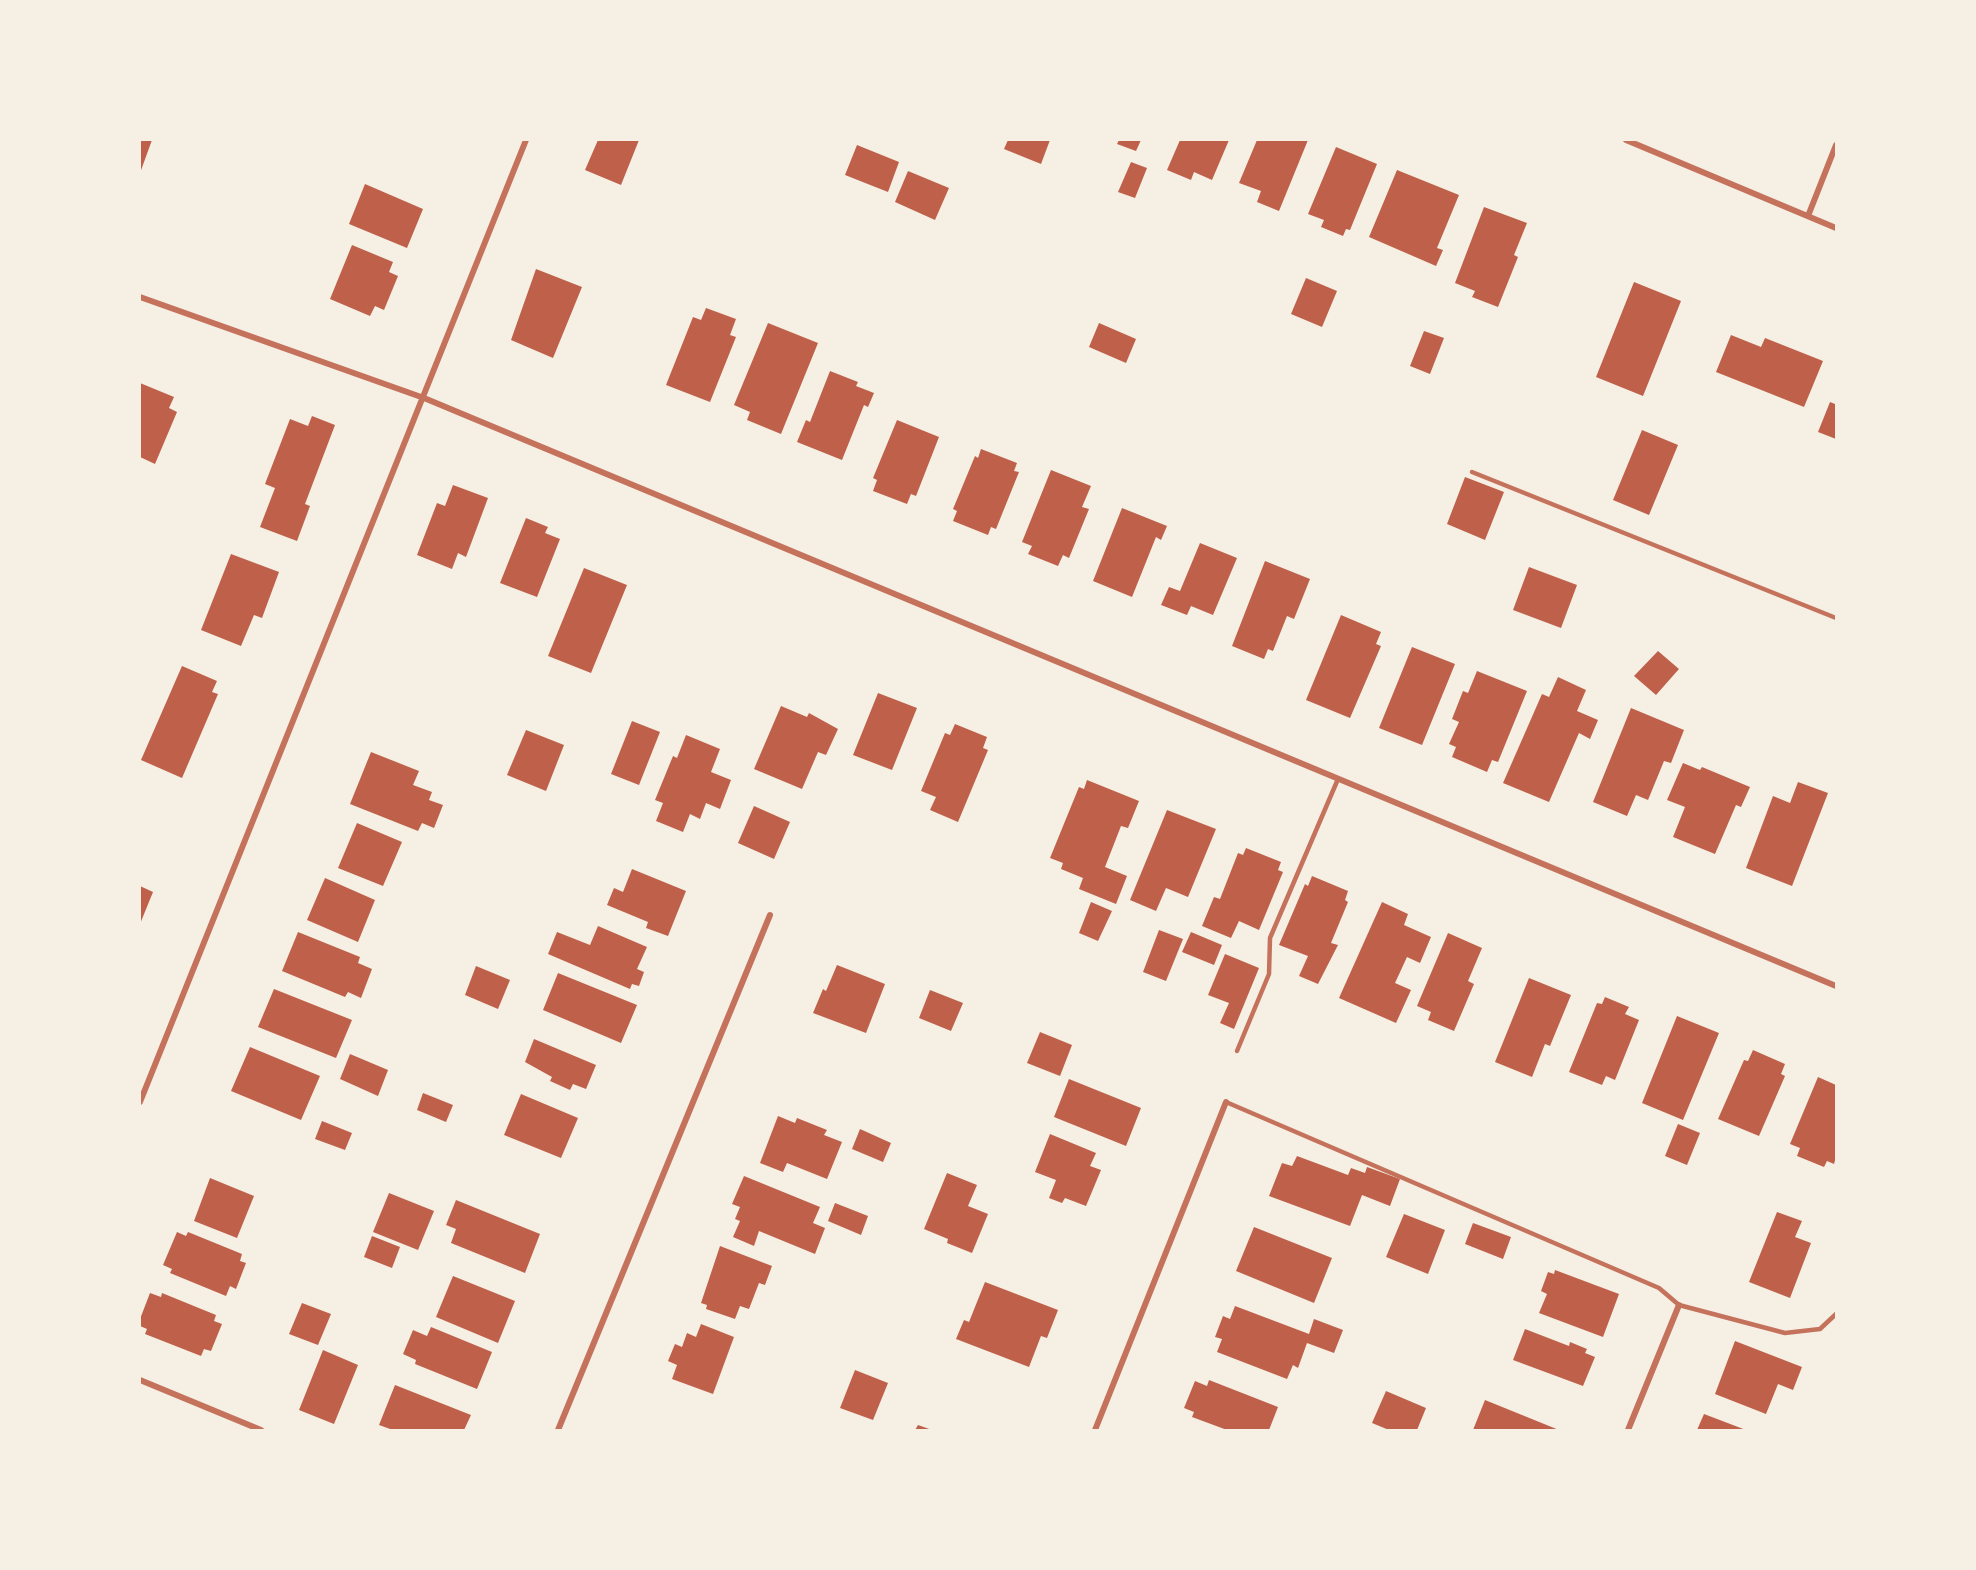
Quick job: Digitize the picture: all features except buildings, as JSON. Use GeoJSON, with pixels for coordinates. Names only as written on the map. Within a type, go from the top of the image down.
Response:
{"type":"FeatureCollection","features":[{"type":"Feature","properties":{"kind":"street"},"geometry":{"type":"LineString","coordinates":[[140,1102],[526,140]]}},
{"type":"Feature","properties":{"kind":"street"},"geometry":{"type":"LineString","coordinates":[[1626,140],[1836,228]]}},
{"type":"Feature","properties":{"kind":"street"},"geometry":{"type":"LineString","coordinates":[[1808,216],[1836,145]]}},
{"type":"Feature","properties":{"kind":"street"},"geometry":{"type":"LineString","coordinates":[[140,297],[424,398],[1836,986]]}},
{"type":"Feature","properties":{"kind":"street"},"geometry":{"type":"LineString","coordinates":[[558,1431],[770,915]]}},
{"type":"Feature","properties":{"kind":"street"},"geometry":{"type":"LineString","coordinates":[[1095,1431],[1226,1102]]}},
{"type":"Feature","properties":{"kind":"street"},"geometry":{"type":"LineString","coordinates":[[1628,1431],[1679,1305]]}},
{"type":"Feature","properties":{"kind":"street"},"geometry":{"type":"LineString","coordinates":[[140,1380],[261,1431]]}},
{"type":"Feature","properties":{"kind":"lane"},"geometry":{"type":"LineString","coordinates":[[1473,472],[1836,618]]}},
{"type":"Feature","properties":{"kind":"lane"},"geometry":{"type":"LineString","coordinates":[[1237,1051],[1269,974],[1270,938],[1338,778]]}},
{"type":"Feature","properties":{"kind":"lane"},"geometry":{"type":"LineString","coordinates":[[1226,1102],[1659,1288],[1679,1305],[1785,1334],[1820,1329],[1836,1314]]}}]}
